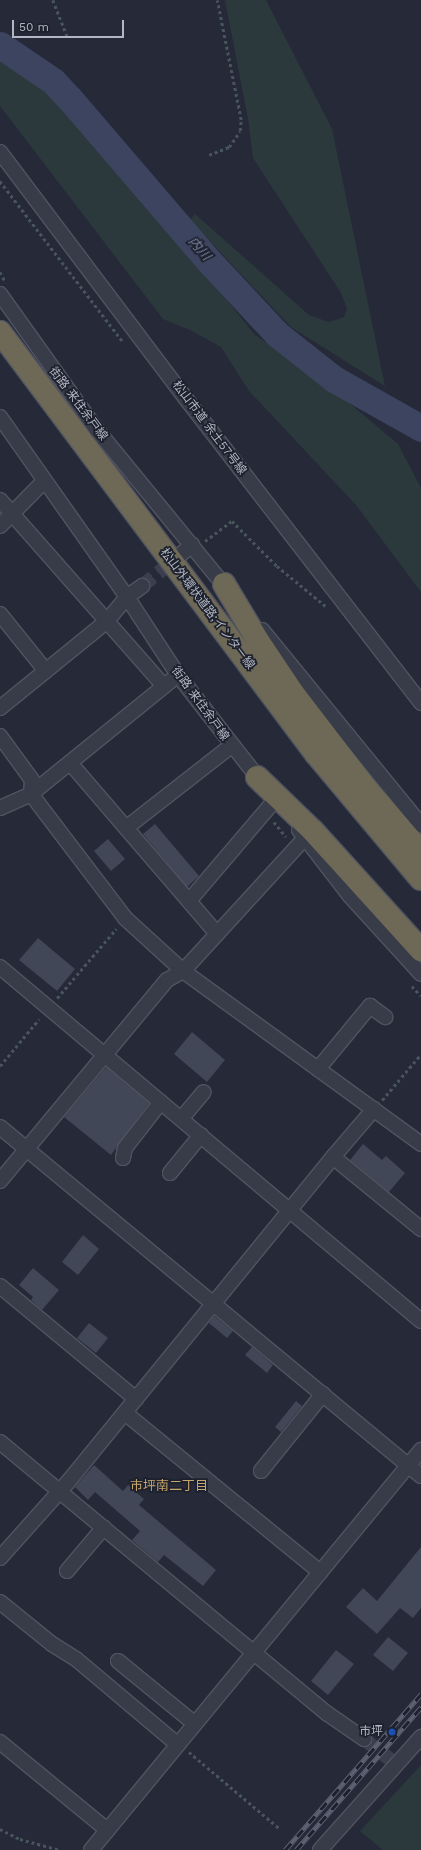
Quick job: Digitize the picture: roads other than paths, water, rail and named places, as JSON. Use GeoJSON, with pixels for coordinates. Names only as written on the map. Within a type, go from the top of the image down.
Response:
{"type":"FeatureCollection","features":[{"type":"Feature","properties":{"kind":"highway","name":"松山外環状道路;インター線"},"geometry":{"type":"LineString","coordinates":[[0,332],[316,754],[421,879]]}},
{"type":"Feature","properties":{"kind":"highway"},"geometry":{"type":"LineString","coordinates":[[224,584],[257,640],[293,693],[365,787],[421,852]]}},
{"type":"Feature","properties":{"kind":"highway"},"geometry":{"type":"LineString","coordinates":[[257,777],[313,831],[421,950]]}},
{"type":"Feature","properties":{"kind":"street","name":"松山市道 余土57号線"},"geometry":{"type":"LineString","coordinates":[[0,152],[353,616],[421,703]]}},
{"type":"Feature","properties":{"kind":"street","name":"街路 来住余戸線"},"geometry":{"type":"LineString","coordinates":[[0,294],[97,430],[198,544],[224,584],[421,825]]}},
{"type":"Feature","properties":{"kind":"street","name":"街路 来住余戸線"},"geometry":{"type":"LineString","coordinates":[[0,417],[127,597],[178,675],[231,746],[306,838],[350,896],[421,974]]}},
{"type":"Feature","properties":{"kind":"street"},"geometry":{"type":"LineString","coordinates":[[0,526],[44,481]]}},
{"type":"Feature","properties":{"kind":"street"},"geometry":{"type":"LineString","coordinates":[[0,500],[164,686]]}},
{"type":"Feature","properties":{"kind":"street"},"geometry":{"type":"LineString","coordinates":[[180,555],[198,544]]}},
{"type":"Feature","properties":{"kind":"street"},"geometry":{"type":"LineString","coordinates":[[0,708],[106,622],[127,597],[142,586]]}},
{"type":"Feature","properties":{"kind":"street"},"geometry":{"type":"LineString","coordinates":[[0,614],[46,671]]}},
{"type":"Feature","properties":{"kind":"street"},"geometry":{"type":"LineString","coordinates":[[0,807],[32,794],[72,764],[178,675]]}},
{"type":"Feature","properties":{"kind":"street"},"geometry":{"type":"LineString","coordinates":[[0,736],[32,780],[32,794],[125,918],[183,970],[421,1144]]}},
{"type":"Feature","properties":{"kind":"street"},"geometry":{"type":"LineString","coordinates":[[126,828],[231,746]]}},
{"type":"Feature","properties":{"kind":"street"},"geometry":{"type":"LineString","coordinates":[[72,764],[217,934]]}},
{"type":"Feature","properties":{"kind":"street"},"geometry":{"type":"LineString","coordinates":[[188,901],[275,800]]}},
{"type":"Feature","properties":{"kind":"street"},"geometry":{"type":"LineString","coordinates":[[0,1181],[167,980],[183,970],[306,838]]}},
{"type":"Feature","properties":{"kind":"street"},"geometry":{"type":"LineString","coordinates":[[0,966],[421,1321]]}},
{"type":"Feature","properties":{"kind":"street"},"geometry":{"type":"LineString","coordinates":[[318,1068],[370,1006],[385,1017]]}},
{"type":"Feature","properties":{"kind":"street"},"geometry":{"type":"LineString","coordinates":[[181,1119],[204,1092]]}},
{"type":"Feature","properties":{"kind":"street"},"geometry":{"type":"LineString","coordinates":[[123,1158],[125,1148],[162,1102]]}},
{"type":"Feature","properties":{"kind":"street"},"geometry":{"type":"LineString","coordinates":[[0,1558],[125,1413],[333,1157],[374,1110]]}},
{"type":"Feature","properties":{"kind":"street"},"geometry":{"type":"LineString","coordinates":[[0,1128],[26,1151],[324,1394],[421,1476]]}},
{"type":"Feature","properties":{"kind":"street"},"geometry":{"type":"LineString","coordinates":[[170,1173],[201,1135]]}},
{"type":"Feature","properties":{"kind":"street"},"geometry":{"type":"LineString","coordinates":[[333,1157],[421,1229]]}},
{"type":"Feature","properties":{"kind":"street"},"geometry":{"type":"LineString","coordinates":[[0,1286],[136,1399]]}},
{"type":"Feature","properties":{"kind":"street"},"geometry":{"type":"LineString","coordinates":[[261,1471],[324,1394]]}},
{"type":"Feature","properties":{"kind":"street"},"geometry":{"type":"LineString","coordinates":[[125,1413],[320,1572]]}},
{"type":"Feature","properties":{"kind":"street"},"geometry":{"type":"LineString","coordinates":[[0,1442],[60,1490],[328,1714],[364,1739]]}},
{"type":"Feature","properties":{"kind":"street"},"geometry":{"type":"LineString","coordinates":[[91,1850],[421,1450]]}},
{"type":"Feature","properties":{"kind":"street"},"geometry":{"type":"LineString","coordinates":[[67,1571],[104,1527]]}},
{"type":"Feature","properties":{"kind":"street"},"geometry":{"type":"LineString","coordinates":[[0,1602],[52,1644],[76,1659],[179,1744]]}},
{"type":"Feature","properties":{"kind":"street"},"geometry":{"type":"LineString","coordinates":[[118,1661],[195,1724]]}},
{"type":"Feature","properties":{"kind":"street"},"geometry":{"type":"LineString","coordinates":[[320,1850],[394,1763],[421,1737]]}},
{"type":"Feature","properties":{"kind":"street"},"geometry":{"type":"LineString","coordinates":[[0,1742],[107,1830]]}},
{"type":"Feature","properties":{"kind":"waterway","name":"内川"},"geometry":{"type":"LineString","coordinates":[[0,45],[53,81],[209,261],[277,334],[334,379],[421,428]]}},
{"type":"Feature","properties":{"kind":"tunnel"},"geometry":{"type":"LineString","coordinates":[[142,586],[178,557]]}},
{"type":"Feature","properties":{"kind":"tunnel"},"geometry":{"type":"LineString","coordinates":[[364,1739],[391,1760]]}},
{"type":"Feature","properties":{"kind":"railway"},"geometry":{"type":"LineString","coordinates":[[285,1850],[421,1694]]}},
{"type":"Feature","properties":{"kind":"railway"},"geometry":{"type":"LineString","coordinates":[[296,1850],[421,1707]]}},
{"type":"Feature","properties":{"kind":"place","name":"市坪"},"geometry":{"type":"Point","coordinates":[392,1732]}},
{"type":"Feature","properties":{"kind":"district","name":"市坪南二丁目"},"geometry":{"type":"Point","coordinates":[169,1486]}}]}
